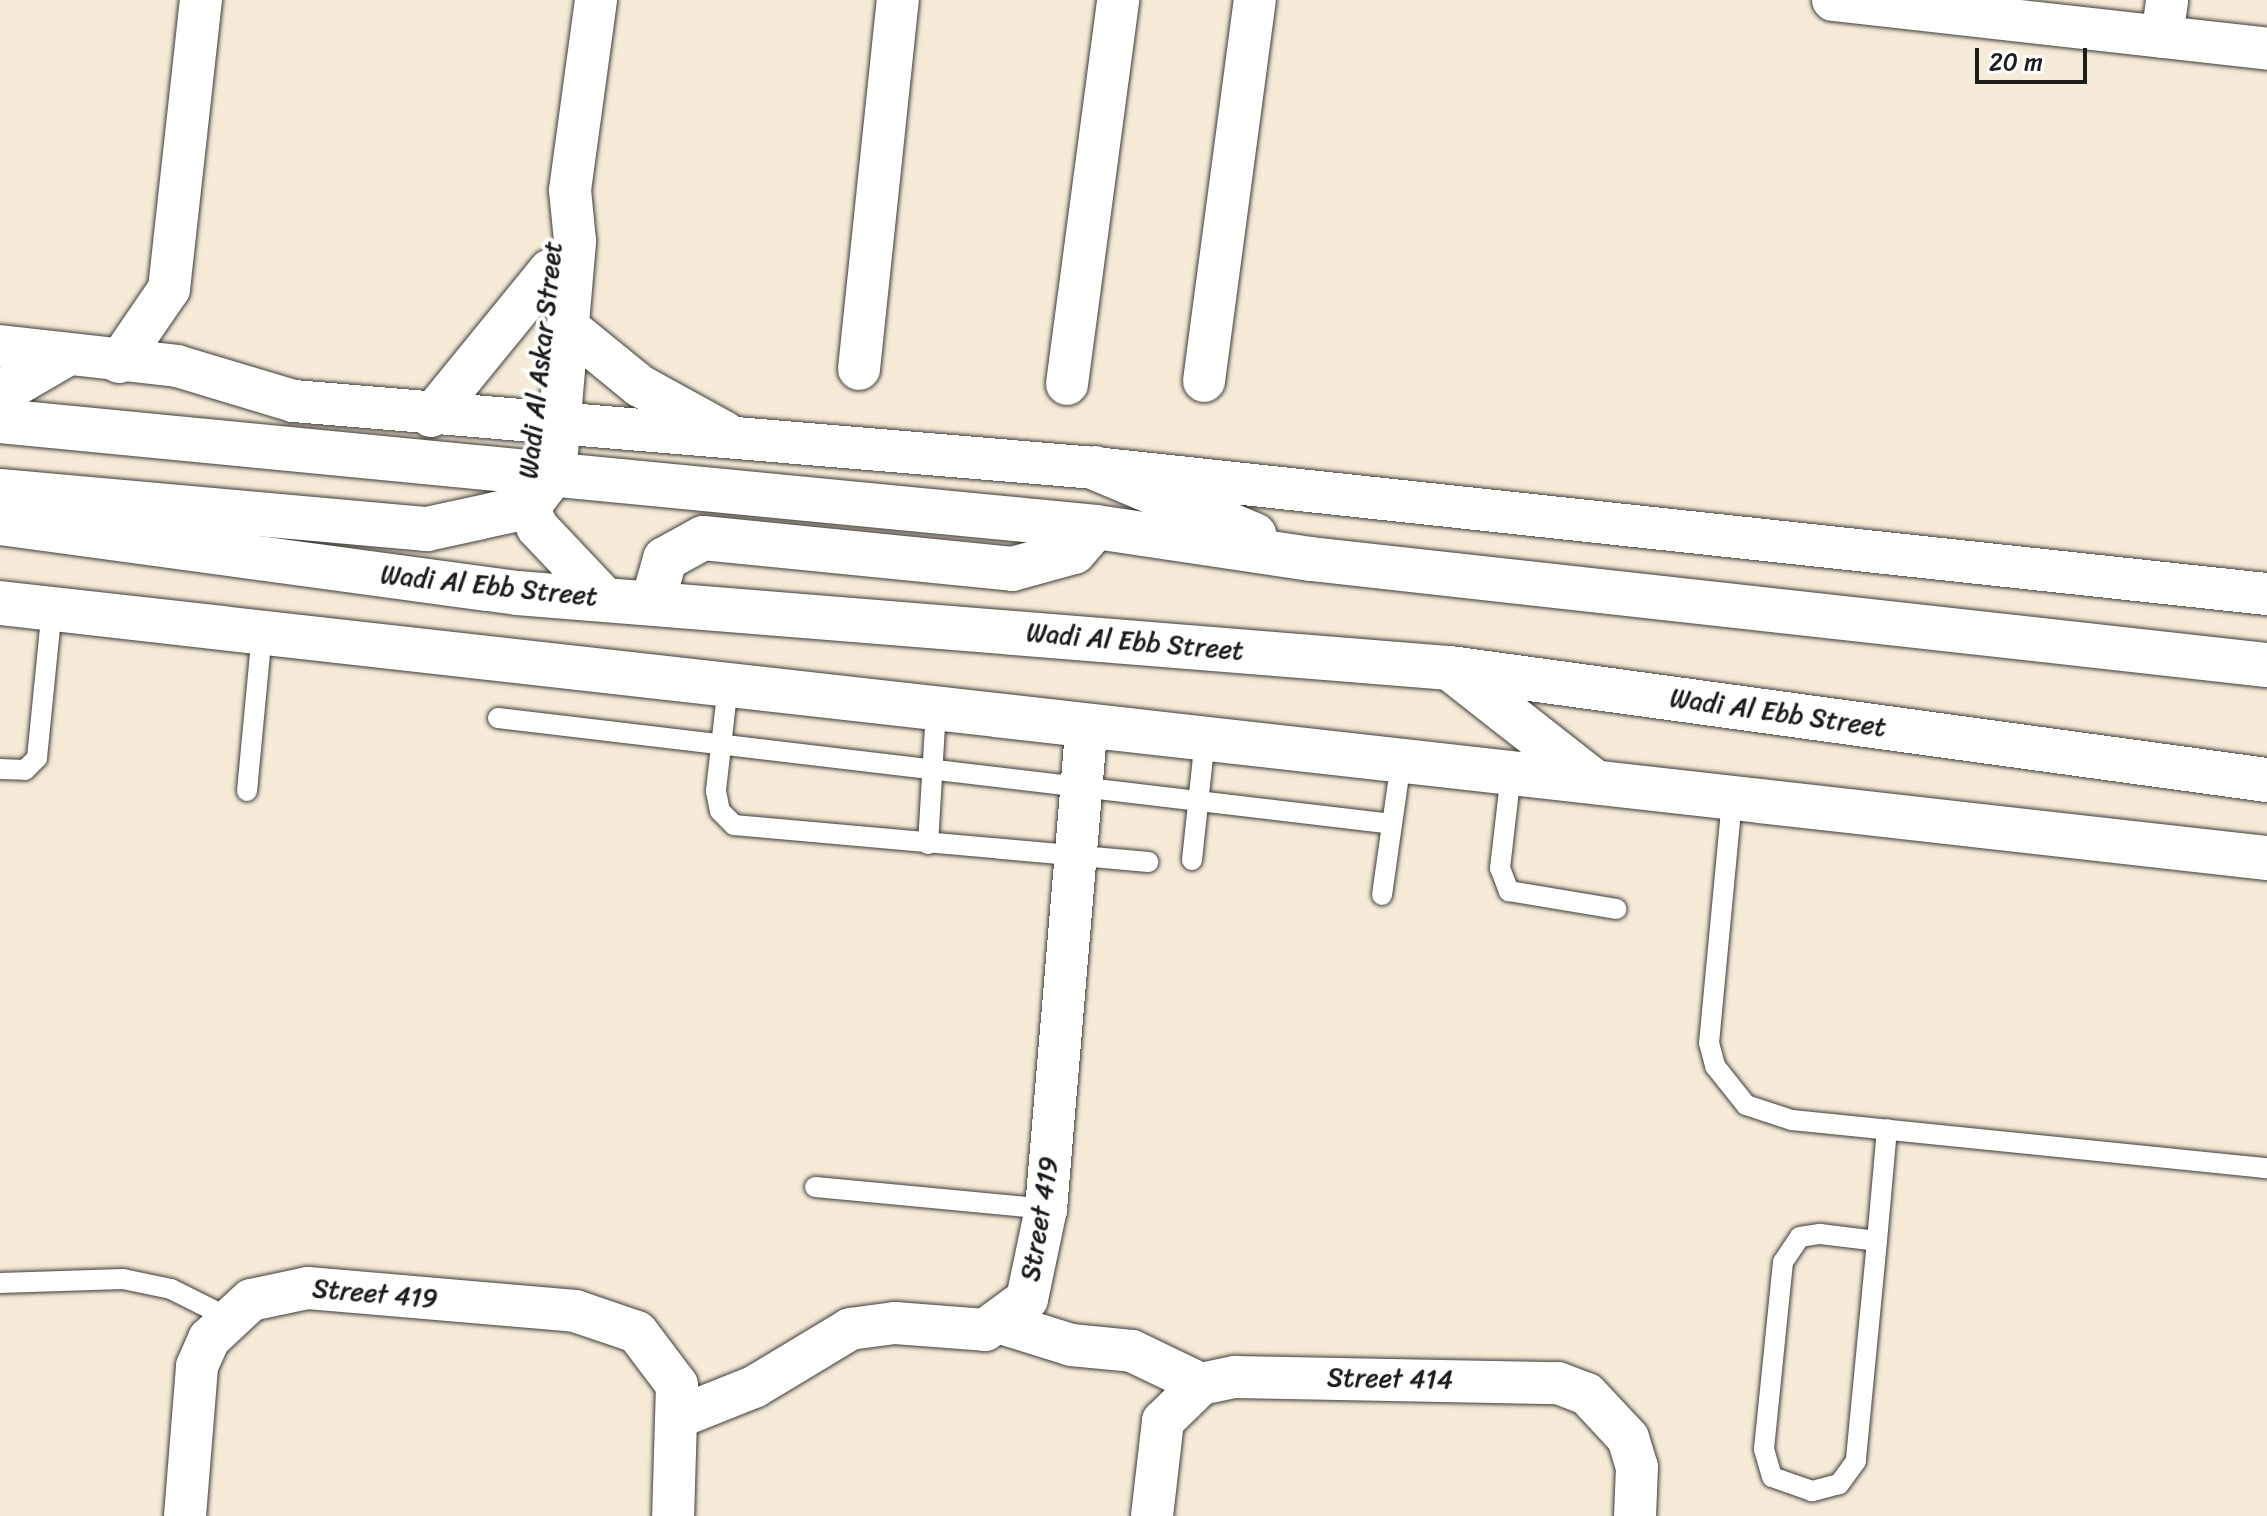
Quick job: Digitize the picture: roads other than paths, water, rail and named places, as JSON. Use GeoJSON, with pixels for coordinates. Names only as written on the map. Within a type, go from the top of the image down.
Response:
{"type":"FeatureCollection","features":[{"type":"Feature","properties":{"kind":"street"},"geometry":{"type":"LineString","coordinates":[[197,371],[169,289],[201,0]]}},
{"type":"Feature","properties":{"kind":"street","name":"Wadi Al Askar Street"},"geometry":{"type":"LineString","coordinates":[[596,0],[570,190],[570,329],[537,484],[552,549],[606,600]]}},
{"type":"Feature","properties":{"kind":"street"},"geometry":{"type":"LineString","coordinates":[[859,369],[898,0]]}},
{"type":"Feature","properties":{"kind":"street"},"geometry":{"type":"LineString","coordinates":[[1067,384],[1118,0]]}},
{"type":"Feature","properties":{"kind":"street"},"geometry":{"type":"LineString","coordinates":[[1204,381],[1255,0]]}},
{"type":"Feature","properties":{"kind":"street"},"geometry":{"type":"LineString","coordinates":[[1833,0],[2164,18],[2267,49]]}},
{"type":"Feature","properties":{"kind":"street","name":"Wadi Al Askar Street"},"geometry":{"type":"LineString","coordinates":[[548,425],[550,270],[556,221],[570,190]]}},
{"type":"Feature","properties":{"kind":"street"},"geometry":{"type":"LineString","coordinates":[[431,416],[550,270]]}},
{"type":"Feature","properties":{"kind":"street"},"geometry":{"type":"LineString","coordinates":[[119,362],[169,289]]}},
{"type":"Feature","properties":{"kind":"street"},"geometry":{"type":"LineString","coordinates":[[570,329],[652,394],[747,442]]}},
{"type":"Feature","properties":{"kind":"street"},"geometry":{"type":"LineString","coordinates":[[0,346],[197,371],[280,400],[431,416],[1095,468],[2267,594]]}},
{"type":"Feature","properties":{"kind":"street"},"geometry":{"type":"LineString","coordinates":[[0,393],[65,355]]}},
{"type":"Feature","properties":{"kind":"street"},"geometry":{"type":"LineString","coordinates":[[0,421],[537,484],[1096,527],[1311,559],[2267,665]]}},
{"type":"Feature","properties":{"kind":"street"},"geometry":{"type":"LineString","coordinates":[[1095,468],[1311,559]]}},
{"type":"Feature","properties":{"kind":"street"},"geometry":{"type":"LineString","coordinates":[[0,491],[427,529],[537,484]]}},
{"type":"Feature","properties":{"kind":"street","name":"Wadi Al Ebb Street"},"geometry":{"type":"LineString","coordinates":[[0,523],[606,600],[653,601],[1450,668],[2267,780]]}},
{"type":"Feature","properties":{"kind":"street"},"geometry":{"type":"LineString","coordinates":[[653,601],[665,559],[703,538],[1012,569],[1074,552],[1096,527]]}},
{"type":"Feature","properties":{"kind":"street"},"geometry":{"type":"LineString","coordinates":[[0,603],[2267,858]]}},
{"type":"Feature","properties":{"kind":"street"},"geometry":{"type":"LineString","coordinates":[[1450,668],[1595,782]]}},
{"type":"Feature","properties":{"kind":"street","name":"Street 419"},"geometry":{"type":"LineString","coordinates":[[1001,1323],[1034,1283],[1046,1209],[1087,725]]}},
{"type":"Feature","properties":{"kind":"street","name":"Street 419"},"geometry":{"type":"LineString","coordinates":[[227,1317],[279,1289],[308,1288],[608,1317],[661,1356],[681,1416],[673,1516]]}},
{"type":"Feature","properties":{"kind":"street"},"geometry":{"type":"LineString","coordinates":[[185,1516],[197,1366],[227,1317]]}},
{"type":"Feature","properties":{"kind":"street"},"geometry":{"type":"LineString","coordinates":[[681,1416],[754,1387],[850,1329],[895,1323],[967,1332],[1001,1323],[1071,1345],[1132,1351],[1201,1384],[1163,1421],[1152,1516]]}},
{"type":"Feature","properties":{"kind":"street","name":"Street 414"},"geometry":{"type":"LineString","coordinates":[[1201,1384],[1235,1377],[1558,1383],[1587,1394],[1628,1438],[1637,1467],[1635,1516]]}},
{"type":"Feature","properties":{"kind":"lane"},"geometry":{"type":"LineString","coordinates":[[0,769],[25,770],[37,758],[52,609]]}},
{"type":"Feature","properties":{"kind":"lane"},"geometry":{"type":"LineString","coordinates":[[247,791],[262,633]]}},
{"type":"Feature","properties":{"kind":"lane"},"geometry":{"type":"LineString","coordinates":[[728,685],[720,741],[717,801],[734,825],[1148,862]]}},
{"type":"Feature","properties":{"kind":"lane"},"geometry":{"type":"LineString","coordinates":[[928,844],[936,709]]}},
{"type":"Feature","properties":{"kind":"lane"},"geometry":{"type":"LineString","coordinates":[[498,718],[720,741],[1392,824]]}},
{"type":"Feature","properties":{"kind":"lane"},"geometry":{"type":"LineString","coordinates":[[1192,860],[1205,739]]}},
{"type":"Feature","properties":{"kind":"lane"},"geometry":{"type":"LineString","coordinates":[[1382,895],[1401,761]]}},
{"type":"Feature","properties":{"kind":"lane"},"geometry":{"type":"LineString","coordinates":[[1511,773],[1500,868],[1509,891],[1617,909]]}},
{"type":"Feature","properties":{"kind":"lane"},"geometry":{"type":"LineString","coordinates":[[1732,800],[1711,1018],[1715,1066],[1746,1105],[1767,1115],[2267,1168]]}},
{"type":"Feature","properties":{"kind":"lane"},"geometry":{"type":"LineString","coordinates":[[1877,1241],[1810,1234],[1792,1244],[1783,1262],[1764,1459],[1788,1488],[1827,1489],[1856,1461],[1877,1241],[1887,1129]]}},
{"type":"Feature","properties":{"kind":"lane"},"geometry":{"type":"LineString","coordinates":[[815,1187],[1046,1209]]}},
{"type":"Feature","properties":{"kind":"lane"},"geometry":{"type":"LineString","coordinates":[[0,1283],[123,1279],[171,1289],[227,1317]]}}]}
